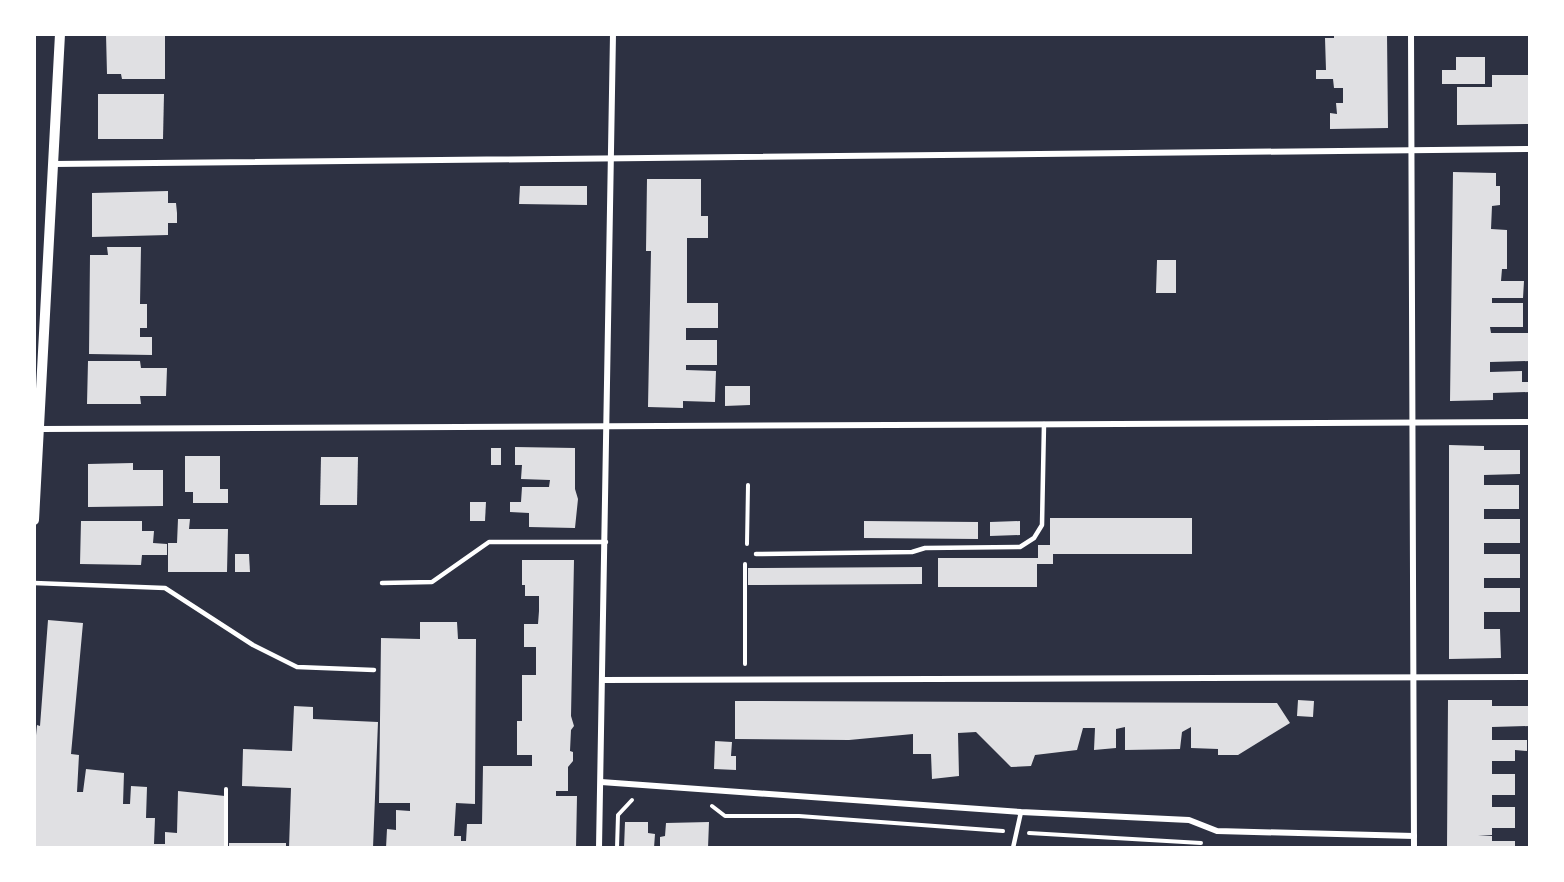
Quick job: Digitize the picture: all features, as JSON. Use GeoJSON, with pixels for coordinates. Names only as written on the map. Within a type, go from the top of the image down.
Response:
{"type":"FeatureCollection","features":[{"type":"Feature","properties":{"kind":"street"},"geometry":{"type":"LineString","coordinates":[[34,520],[41,429],[60,34]]}},
{"type":"Feature","properties":{"kind":"street"},"geometry":{"type":"LineString","coordinates":[[599,848],[604,680],[613,34]]}},
{"type":"Feature","properties":{"kind":"street"},"geometry":{"type":"LineString","coordinates":[[1411,34],[1414,848]]}},
{"type":"Feature","properties":{"kind":"street"},"geometry":{"type":"LineString","coordinates":[[53,164],[1530,148]]}},
{"type":"Feature","properties":{"kind":"street"},"geometry":{"type":"LineString","coordinates":[[41,429],[1530,422]]}},
{"type":"Feature","properties":{"kind":"street"},"geometry":{"type":"LineString","coordinates":[[604,680],[1530,677]]}},
{"type":"Feature","properties":{"kind":"street"},"geometry":{"type":"LineString","coordinates":[[601,782],[1021,812],[1189,820],[1217,831],[1414,836]]}},
{"type":"Feature","properties":{"kind":"lane"},"geometry":{"type":"LineString","coordinates":[[756,554],[912,552],[925,548],[1020,547],[1034,538],[1042,525],[1044,424]]}},
{"type":"Feature","properties":{"kind":"lane"},"geometry":{"type":"LineString","coordinates":[[382,583],[432,582],[489,542],[606,542]]}},
{"type":"Feature","properties":{"kind":"lane"},"geometry":{"type":"LineString","coordinates":[[34,582],[165,588],[253,645],[297,667],[374,670]]}},
{"type":"Feature","properties":{"kind":"lane"},"geometry":{"type":"LineString","coordinates":[[1013,848],[1021,812]]}},
{"type":"Feature","properties":{"kind":"path"},"geometry":{"type":"LineString","coordinates":[[747,546],[748,485]]}},
{"type":"Feature","properties":{"kind":"path"},"geometry":{"type":"LineString","coordinates":[[746,558],[746,680]]}},
{"type":"Feature","properties":{"kind":"path"},"geometry":{"type":"LineString","coordinates":[[226,789],[226,848]]}},
{"type":"Feature","properties":{"kind":"path"},"geometry":{"type":"LineString","coordinates":[[617,848],[618,815],[623,807],[636,798]]}},
{"type":"Feature","properties":{"kind":"path"},"geometry":{"type":"LineString","coordinates":[[704,800],[725,816]]}},
{"type":"Feature","properties":{"kind":"building"},"geometry":{"type":"Polygon","coordinates":[[[106,34],[165,34],[165,79],[122,79],[121,74],[107,74],[106,34]]]}},
{"type":"Feature","properties":{"kind":"building"},"geometry":{"type":"Polygon","coordinates":[[[1334,34],[1387,34],[1388,128],[1330,129],[1330,113],[1337,114],[1336,103],[1343,103],[1343,88],[1334,88],[1333,79],[1316,79],[1316,70],[1326,70],[1325,38],[1334,38],[1334,34]]]}},
{"type":"Feature","properties":{"kind":"building"},"geometry":{"type":"Polygon","coordinates":[[[1456,57],[1485,57],[1485,84],[1442,84],[1442,70],[1456,70],[1456,57]]]}},
{"type":"Feature","properties":{"kind":"building"},"geometry":{"type":"Polygon","coordinates":[[[1492,75],[1530,75],[1530,124],[1457,125],[1457,87],[1492,87],[1492,75]]]}},
{"type":"Feature","properties":{"kind":"building"},"geometry":{"type":"Polygon","coordinates":[[[98,94],[164,94],[163,139],[98,139],[98,94]]]}},
{"type":"Feature","properties":{"kind":"building"},"geometry":{"type":"Polygon","coordinates":[[[1453,172],[1496,173],[1496,186],[1500,186],[1500,205],[1492,206],[1491,229],[1507,230],[1507,269],[1502,269],[1501,281],[1524,281],[1523,298],[1492,298],[1492,303],[1523,303],[1523,327],[1490,327],[1491,333],[1530,333],[1530,361],[1490,362],[1490,372],[1522,371],[1522,382],[1530,382],[1530,392],[1493,393],[1493,400],[1450,401],[1453,172]]]}},
{"type":"Feature","properties":{"kind":"building"},"geometry":{"type":"Polygon","coordinates":[[[647,179],[701,179],[701,216],[708,216],[708,238],[687,238],[687,303],[718,303],[718,328],[686,328],[686,340],[717,340],[717,365],[686,365],[686,370],[716,371],[715,402],[683,401],[683,408],[648,407],[651,251],[646,251],[647,179]]]}},
{"type":"Feature","properties":{"kind":"building"},"geometry":{"type":"Polygon","coordinates":[[[520,186],[587,186],[587,205],[519,204],[520,186]]]}},
{"type":"Feature","properties":{"kind":"building"},"geometry":{"type":"Polygon","coordinates":[[[168,191],[168,203],[176,203],[177,223],[168,223],[168,235],[92,237],[92,193],[168,191]]]}},
{"type":"Feature","properties":{"kind":"building"},"geometry":{"type":"Polygon","coordinates":[[[107,247],[141,247],[140,304],[147,304],[147,328],[140,328],[140,337],[152,337],[152,355],[89,354],[90,255],[108,255],[107,247]]]}},
{"type":"Feature","properties":{"kind":"building"},"geometry":{"type":"Polygon","coordinates":[[[1157,260],[1176,260],[1176,293],[1156,293],[1157,260]]]}},
{"type":"Feature","properties":{"kind":"building"},"geometry":{"type":"Polygon","coordinates":[[[88,361],[140,361],[141,368],[167,368],[166,396],[140,396],[141,404],[87,404],[88,361]]]}},
{"type":"Feature","properties":{"kind":"building"},"geometry":{"type":"Polygon","coordinates":[[[725,386],[750,386],[750,405],[725,406],[725,386]]]}},
{"type":"Feature","properties":{"kind":"building"},"geometry":{"type":"Polygon","coordinates":[[[1449,445],[1484,446],[1484,450],[1520,450],[1520,474],[1484,475],[1484,485],[1519,485],[1519,509],[1484,509],[1484,519],[1520,519],[1520,543],[1484,543],[1484,554],[1520,554],[1520,578],[1484,578],[1484,588],[1520,588],[1520,612],[1484,612],[1484,629],[1500,629],[1501,658],[1449,659],[1449,445]]]}},
{"type":"Feature","properties":{"kind":"building"},"geometry":{"type":"Polygon","coordinates":[[[515,447],[575,448],[575,489],[578,499],[575,528],[529,527],[529,513],[510,512],[510,502],[521,502],[522,487],[549,487],[550,480],[521,479],[522,465],[515,465],[515,447]]]}},
{"type":"Feature","properties":{"kind":"building"},"geometry":{"type":"Polygon","coordinates":[[[491,448],[501,448],[501,465],[491,465],[491,448]]]}},
{"type":"Feature","properties":{"kind":"building"},"geometry":{"type":"Polygon","coordinates":[[[185,456],[220,456],[220,489],[228,489],[228,503],[193,503],[193,492],[185,492],[185,456]]]}},
{"type":"Feature","properties":{"kind":"building"},"geometry":{"type":"Polygon","coordinates":[[[321,457],[358,457],[357,505],[320,505],[321,457]]]}},
{"type":"Feature","properties":{"kind":"building"},"geometry":{"type":"Polygon","coordinates":[[[133,463],[133,470],[163,470],[163,506],[88,507],[88,464],[133,463]]]}},
{"type":"Feature","properties":{"kind":"building"},"geometry":{"type":"Polygon","coordinates":[[[470,502],[486,502],[485,521],[470,521],[470,502]]]}},
{"type":"Feature","properties":{"kind":"building"},"geometry":{"type":"Polygon","coordinates":[[[1050,518],[1192,518],[1192,554],[1053,554],[1053,564],[1037,564],[1037,587],[938,587],[938,558],[1038,558],[1038,545],[1050,545],[1050,518]]]}},
{"type":"Feature","properties":{"kind":"building"},"geometry":{"type":"Polygon","coordinates":[[[178,519],[190,519],[189,529],[228,529],[227,572],[168,572],[168,543],[177,543],[178,519]]]}},
{"type":"Feature","properties":{"kind":"building"},"geometry":{"type":"Polygon","coordinates":[[[81,521],[142,521],[142,531],[154,531],[153,543],[167,544],[167,555],[142,555],[141,565],[80,564],[81,521]]]}},
{"type":"Feature","properties":{"kind":"building"},"geometry":{"type":"Polygon","coordinates":[[[864,521],[978,522],[978,539],[864,538],[864,521]]]}},
{"type":"Feature","properties":{"kind":"building"},"geometry":{"type":"Polygon","coordinates":[[[1020,521],[1020,535],[990,536],[990,522],[1020,521]]]}},
{"type":"Feature","properties":{"kind":"building"},"geometry":{"type":"Polygon","coordinates":[[[235,554],[249,554],[250,572],[235,572],[235,554]]]}},
{"type":"Feature","properties":{"kind":"building"},"geometry":{"type":"Polygon","coordinates":[[[522,560],[574,560],[571,716],[574,726],[571,730],[570,751],[573,752],[573,761],[568,767],[568,791],[556,791],[556,796],[577,796],[576,848],[386,848],[387,829],[396,830],[396,810],[410,811],[410,803],[379,803],[381,638],[420,639],[420,622],[457,622],[458,639],[476,639],[475,804],[456,803],[454,836],[461,836],[461,841],[466,841],[467,824],[482,824],[483,766],[532,766],[532,755],[517,755],[517,721],[522,721],[522,675],[536,675],[536,647],[524,647],[524,624],[538,624],[539,596],[525,596],[525,585],[522,585],[522,560]]]}},
{"type":"Feature","properties":{"kind":"building"},"geometry":{"type":"Polygon","coordinates":[[[922,567],[922,584],[748,585],[748,568],[922,567]]]}},
{"type":"Feature","properties":{"kind":"building"},"geometry":{"type":"Polygon","coordinates":[[[48,620],[83,623],[71,754],[79,755],[77,792],[83,792],[86,769],[124,773],[123,804],[130,804],[131,786],[147,787],[146,818],[155,818],[154,844],[165,844],[165,832],[177,833],[178,791],[225,796],[224,848],[34,848],[34,756],[37,725],[40,726],[48,620]]]}},
{"type":"Feature","properties":{"kind":"building"},"geometry":{"type":"Polygon","coordinates":[[[1298,700],[1314,701],[1313,717],[1297,716],[1298,700]]]}},
{"type":"Feature","properties":{"kind":"building"},"geometry":{"type":"Polygon","coordinates":[[[1448,700],[1492,700],[1492,706],[1528,706],[1529,726],[1492,727],[1492,740],[1527,740],[1527,751],[1515,750],[1515,761],[1492,761],[1492,774],[1515,774],[1515,795],[1492,795],[1492,807],[1515,807],[1515,828],[1492,828],[1492,835],[1478,835],[1492,836],[1492,841],[1515,841],[1515,848],[1447,848],[1448,700]]]}},
{"type":"Feature","properties":{"kind":"building"},"geometry":{"type":"Polygon","coordinates":[[[735,701],[1277,703],[1290,723],[1238,755],[1218,755],[1218,749],[1191,748],[1191,727],[1182,732],[1180,749],[1125,750],[1125,727],[1116,729],[1116,748],[1094,750],[1095,728],[1083,728],[1077,750],[1035,755],[1031,766],[1011,767],[976,732],[958,733],[959,776],[932,779],[931,754],[913,754],[913,734],[849,740],[735,739],[735,701]]]}},
{"type":"Feature","properties":{"kind":"building"},"geometry":{"type":"Polygon","coordinates":[[[294,706],[313,707],[313,719],[378,722],[373,848],[289,848],[291,788],[242,786],[243,749],[292,751],[294,706]]]}},
{"type":"Feature","properties":{"kind":"building"},"geometry":{"type":"Polygon","coordinates":[[[715,741],[732,742],[731,756],[736,756],[736,770],[714,769],[715,741]]]}},
{"type":"Feature","properties":{"kind":"building"},"geometry":{"type":"Polygon","coordinates":[[[625,822],[648,822],[648,833],[655,834],[654,848],[624,848],[625,822]]]}},
{"type":"Feature","properties":{"kind":"building"},"geometry":{"type":"Polygon","coordinates":[[[709,822],[708,848],[660,848],[660,837],[665,836],[666,823],[709,822]]]}},
{"type":"Feature","properties":{"kind":"building"},"geometry":{"type":"Polygon","coordinates":[[[229,843],[286,843],[286,848],[229,848],[229,843]]]}}]}
